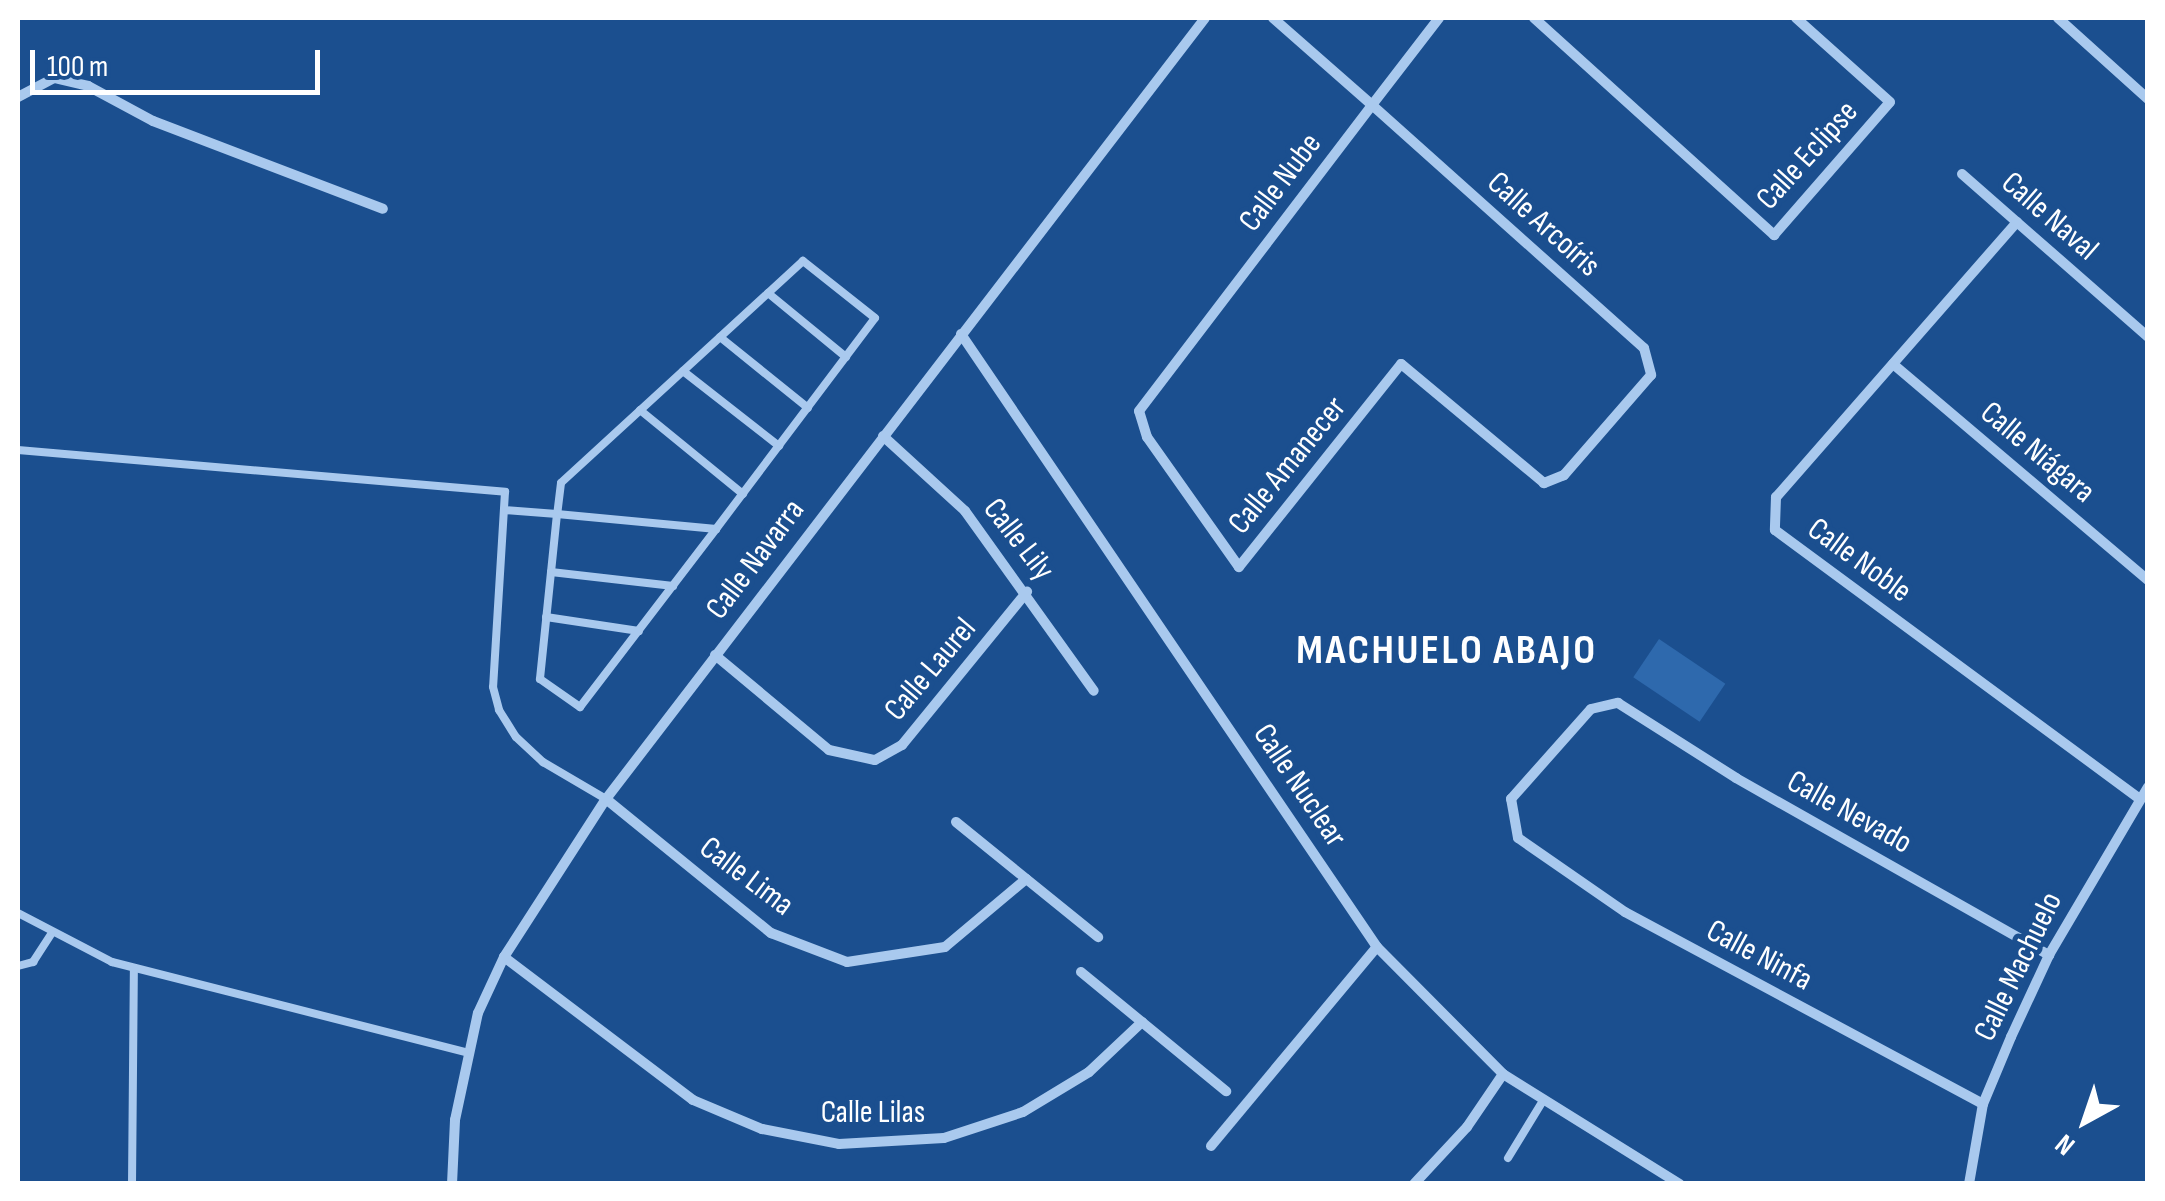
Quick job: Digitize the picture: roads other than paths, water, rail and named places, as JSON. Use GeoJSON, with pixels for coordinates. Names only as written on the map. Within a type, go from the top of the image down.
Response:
{"type":"FeatureCollection","features":[{"type":"Feature","properties":{"kind":"street","name":"Calle Navarra"},"geometry":{"type":"LineString","coordinates":[[452,1184],[455,1120],[478,1013],[504,957],[606,799],[1205,18]]}},
{"type":"Feature","properties":{"kind":"street","name":"Calle Arcoíris"},"geometry":{"type":"LineString","coordinates":[[1274,18],[1644,348],[1651,375],[1564,475],[1544,483]]}},
{"type":"Feature","properties":{"kind":"street","name":"Calle Nube"},"geometry":{"type":"LineString","coordinates":[[1163,380],[1439,18]]}},
{"type":"Feature","properties":{"kind":"street","name":"Calle Eclipse"},"geometry":{"type":"LineString","coordinates":[[1534,18],[1774,235],[1890,102],[1796,18]]}},
{"type":"Feature","properties":{"kind":"street"},"geometry":{"type":"LineString","coordinates":[[2058,18],[2148,99]]}},
{"type":"Feature","properties":{"kind":"street"},"geometry":{"type":"LineString","coordinates":[[18,98],[54,78],[88,86],[153,121],[383,210]]}},
{"type":"Feature","properties":{"kind":"street","name":"Calle Naval"},"geometry":{"type":"LineString","coordinates":[[1962,174],[2148,337]]}},
{"type":"Feature","properties":{"kind":"street","name":"Calle Noble"},"geometry":{"type":"LineString","coordinates":[[2017,222],[1776,497],[1775,530],[2138,798]]}},
{"type":"Feature","properties":{"kind":"street","name":"Calle Nuclear"},"geometry":{"type":"LineString","coordinates":[[961,334],[1378,946],[1503,1074],[1680,1184]]}},
{"type":"Feature","properties":{"kind":"street","name":"Calle Amanecer"},"geometry":{"type":"LineString","coordinates":[[1163,380],[1139,411],[1146,437],[1239,567],[1402,364],[1544,483]]}},
{"type":"Feature","properties":{"kind":"street","name":"Calle Niágara"},"geometry":{"type":"LineString","coordinates":[[1893,364],[2148,580]]}},
{"type":"Feature","properties":{"kind":"street","name":"Calle Lily"},"geometry":{"type":"LineString","coordinates":[[883,436],[965,510],[1094,691]]}},
{"type":"Feature","properties":{"kind":"street","name":"Calle Laurel"},"geometry":{"type":"LineString","coordinates":[[715,655],[830,750],[875,760],[902,744],[1027,592]]}},
{"type":"Feature","properties":{"kind":"street","name":"Calle Ninfa"},"geometry":{"type":"LineString","coordinates":[[1628,710],[1618,703],[1591,708],[1511,799],[1518,838],[1625,912],[1983,1104]]}},
{"type":"Feature","properties":{"kind":"street","name":"Calle Nevado"},"geometry":{"type":"LineString","coordinates":[[1628,710],[1736,778],[2048,955]]}},
{"type":"Feature","properties":{"kind":"street","name":"Calle Machuelo"},"geometry":{"type":"LineString","coordinates":[[1969,1184],[1983,1104],[2048,955],[2148,787]]}},
{"type":"Feature","properties":{"kind":"street","name":"Calle Lima"},"geometry":{"type":"LineString","coordinates":[[606,799],[771,933],[848,962],[945,947],[1026,878]]}},
{"type":"Feature","properties":{"kind":"street"},"geometry":{"type":"LineString","coordinates":[[956,822],[1098,937]]}},
{"type":"Feature","properties":{"kind":"street"},"geometry":{"type":"LineString","coordinates":[[1210,1146],[1378,946]]}},
{"type":"Feature","properties":{"kind":"street","name":"Calle Lilas"},"geometry":{"type":"LineString","coordinates":[[504,957],[693,1100],[762,1129],[839,1144],[944,1138],[1022,1112],[1089,1072],[1142,1022]]}},
{"type":"Feature","properties":{"kind":"street"},"geometry":{"type":"LineString","coordinates":[[1081,972],[1226,1091]]}},
{"type":"Feature","properties":{"kind":"street"},"geometry":{"type":"LineString","coordinates":[[1414,1184],[1467,1126],[1503,1074]]}},
{"type":"Feature","properties":{"kind":"lane"},"geometry":{"type":"LineString","coordinates":[[803,261],[875,318],[580,708],[540,679],[561,483],[768,293],[803,261]]}},
{"type":"Feature","properties":{"kind":"lane"},"geometry":{"type":"LineString","coordinates":[[768,293],[846,357]]}},
{"type":"Feature","properties":{"kind":"lane"},"geometry":{"type":"LineString","coordinates":[[720,338],[808,408]]}},
{"type":"Feature","properties":{"kind":"lane"},"geometry":{"type":"LineString","coordinates":[[683,371],[779,446]]}},
{"type":"Feature","properties":{"kind":"lane"},"geometry":{"type":"LineString","coordinates":[[640,410],[743,494]]}},
{"type":"Feature","properties":{"kind":"lane"},"geometry":{"type":"LineString","coordinates":[[18,450],[505,492],[493,687],[499,710],[516,737],[543,762],[606,799]]}},
{"type":"Feature","properties":{"kind":"lane"},"geometry":{"type":"LineString","coordinates":[[504,510],[716,529]]}},
{"type":"Feature","properties":{"kind":"lane"},"geometry":{"type":"LineString","coordinates":[[551,572],[672,586]]}},
{"type":"Feature","properties":{"kind":"lane"},"geometry":{"type":"LineString","coordinates":[[546,618],[638,631]]}},
{"type":"Feature","properties":{"kind":"lane"},"geometry":{"type":"LineString","coordinates":[[18,913],[112,962],[470,1052]]}},
{"type":"Feature","properties":{"kind":"lane"},"geometry":{"type":"LineString","coordinates":[[18,966],[33,962],[52,933]]}},
{"type":"Feature","properties":{"kind":"lane"},"geometry":{"type":"LineString","coordinates":[[132,1184],[134,968]]}},
{"type":"Feature","properties":{"kind":"lane"},"geometry":{"type":"LineString","coordinates":[[1508,1158],[1544,1099]]}},
{"type":"Feature","properties":{"kind":"district","name":"MACHUELO ABAJO"},"geometry":{"type":"Point","coordinates":[1447,651]}}]}
